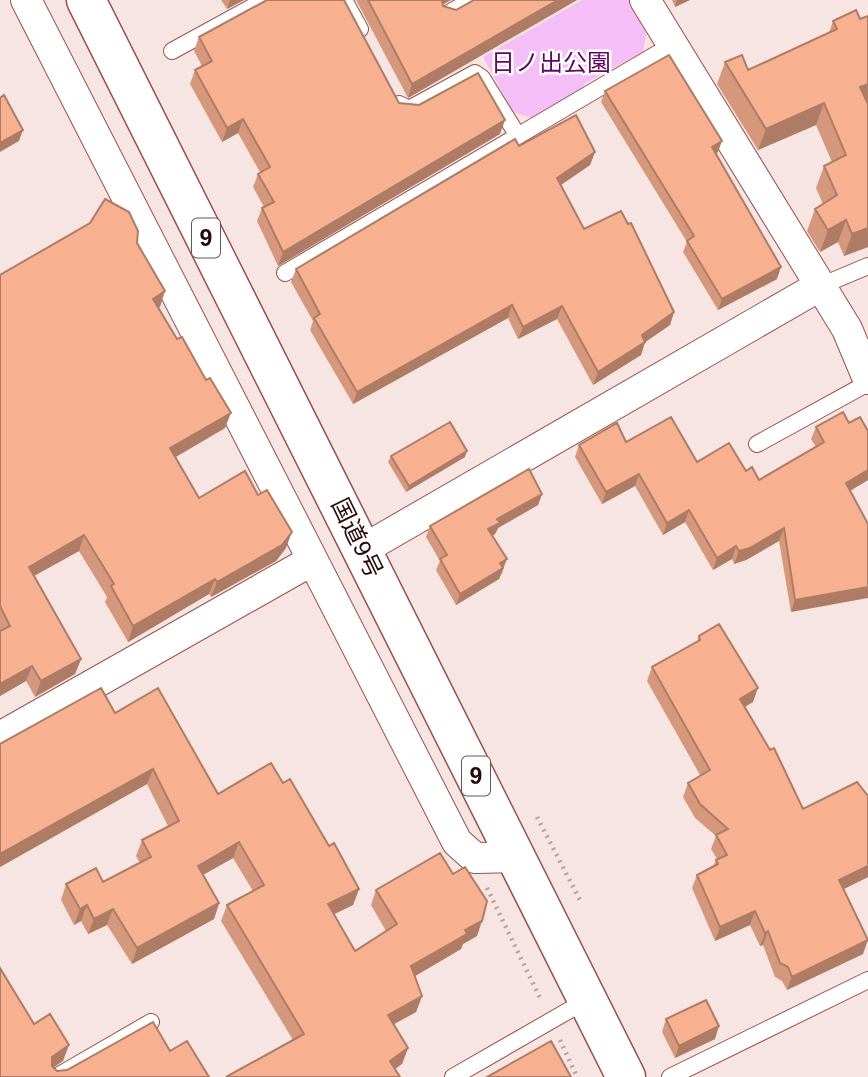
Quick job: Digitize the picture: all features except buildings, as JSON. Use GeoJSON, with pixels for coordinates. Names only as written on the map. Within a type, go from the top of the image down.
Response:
{"type":"FeatureCollection","features":[{"type":"Feature","properties":{"kind":"highway","name":"国道9号"},"geometry":{"type":"LineString","coordinates":[[86,0],[326,475],[503,868],[587,1000],[626,1077]]}},
{"type":"Feature","properties":{"kind":"street"},"geometry":{"type":"LineString","coordinates":[[26,0],[457,842],[475,858],[503,868]]}},
{"type":"Feature","properties":{"kind":"street"},"geometry":{"type":"LineString","coordinates":[[645,0],[818,287],[847,329],[868,381]]}},
{"type":"Feature","properties":{"kind":"street"},"geometry":{"type":"LineString","coordinates":[[362,550],[818,287]]}},
{"type":"Feature","properties":{"kind":"street"},"geometry":{"type":"LineString","coordinates":[[0,737],[311,561]]}},
{"type":"Feature","properties":{"kind":"lane"},"geometry":{"type":"LineString","coordinates":[[173,51],[265,0]]}},
{"type":"Feature","properties":{"kind":"lane"},"geometry":{"type":"LineString","coordinates":[[344,0],[370,48]]}},
{"type":"Feature","properties":{"kind":"lane"},"geometry":{"type":"LineString","coordinates":[[447,14],[472,0]]}},
{"type":"Feature","properties":{"kind":"lane"},"geometry":{"type":"LineString","coordinates":[[285,272],[672,45]]}},
{"type":"Feature","properties":{"kind":"lane"},"geometry":{"type":"LineString","coordinates":[[388,84],[401,108],[409,109],[475,73],[482,78],[518,136]]}},
{"type":"Feature","properties":{"kind":"lane"},"geometry":{"type":"LineString","coordinates":[[818,287],[868,266]]}},
{"type":"Feature","properties":{"kind":"lane"},"geometry":{"type":"LineString","coordinates":[[757,444],[868,381]]}},
{"type":"Feature","properties":{"kind":"lane"},"geometry":{"type":"LineString","coordinates":[[670,1077],[868,980]]}},
{"type":"Feature","properties":{"kind":"lane"},"geometry":{"type":"LineString","coordinates":[[453,1077],[587,1000]]}},
{"type":"Feature","properties":{"kind":"lane"},"geometry":{"type":"LineString","coordinates":[[56,1077],[151,1022]]}},
{"type":"Feature","properties":{"kind":"path"},"geometry":{"type":"LineString","coordinates":[[503,868],[486,886],[578,1077]]}},
{"type":"Feature","properties":{"kind":"green space","name":"日ノ出公園"},"geometry":{"type":"Polygon","coordinates":[[[582,0],[631,0],[647,29],[643,52],[584,84],[582,91],[532,118],[513,112],[483,57],[582,0]]]}}]}
